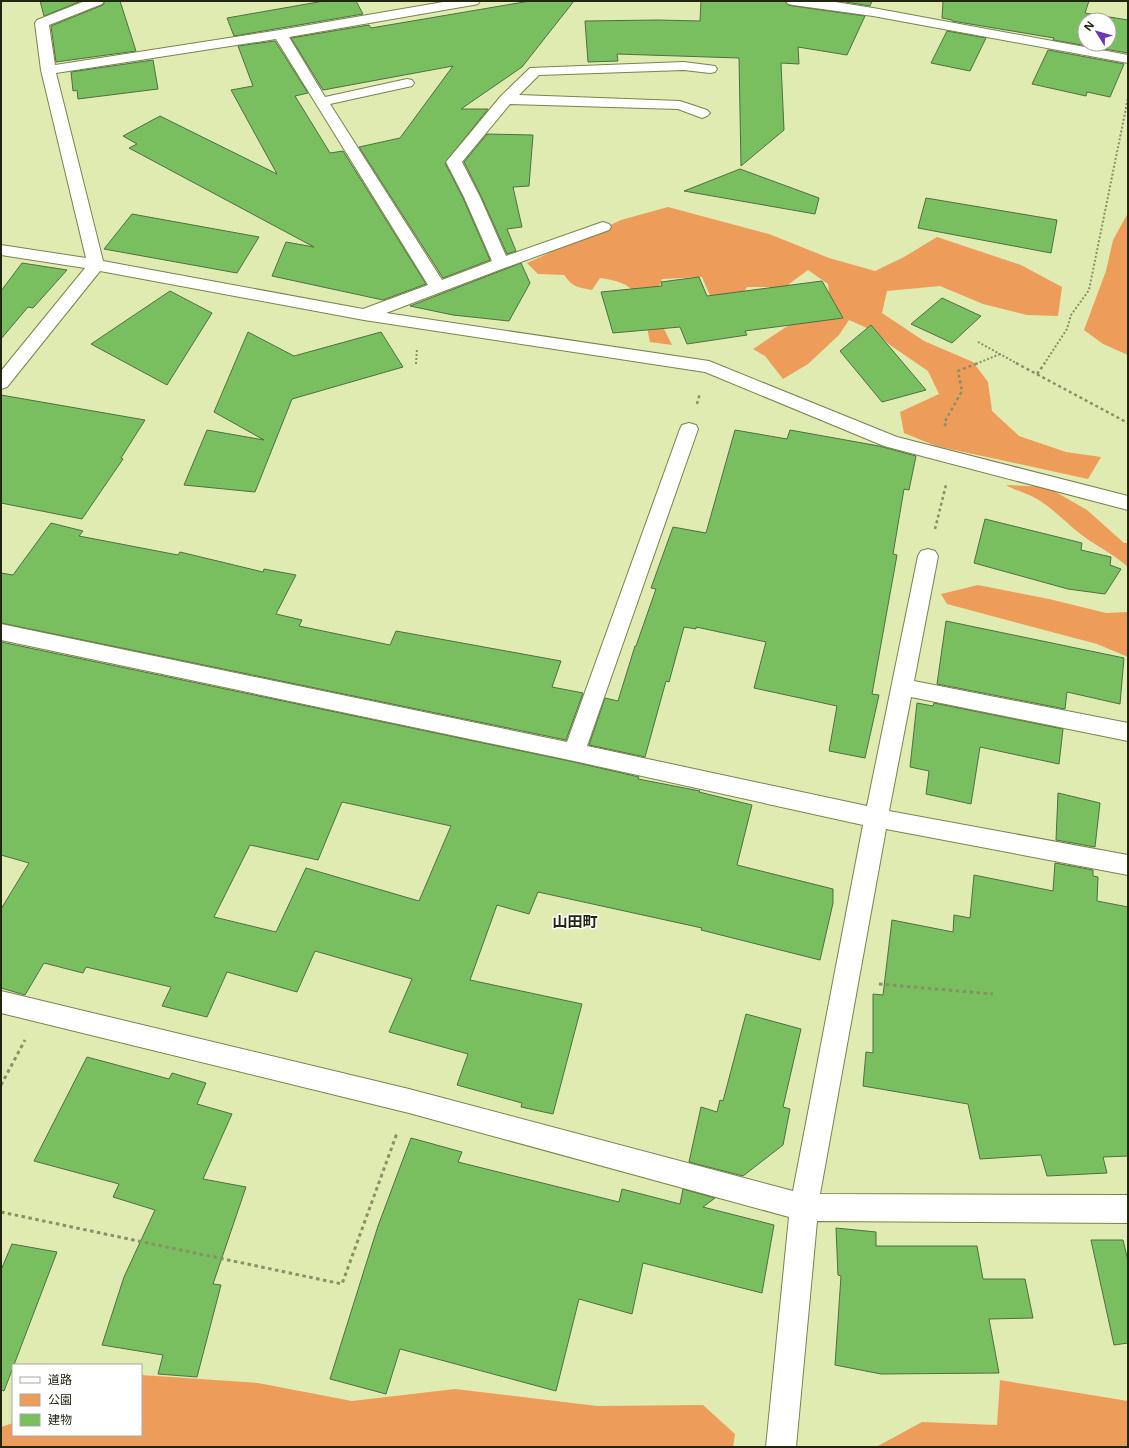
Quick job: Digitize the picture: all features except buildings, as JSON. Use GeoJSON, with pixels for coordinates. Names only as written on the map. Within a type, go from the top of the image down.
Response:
{"type":"FeatureCollection","features":[{"type":"Feature","properties":{"kind":"street"},"geometry":{"type":"LineString","coordinates":[[96,265],[48,70],[42,23],[98,1]]}},
{"type":"Feature","properties":{"kind":"street"},"geometry":{"type":"LineString","coordinates":[[48,70],[280,34],[473,1]]}},
{"type":"Feature","properties":{"kind":"street"},"geometry":{"type":"LineString","coordinates":[[793,1],[873,12],[1128,59]]}},
{"type":"Feature","properties":{"kind":"street"},"geometry":{"type":"LineString","coordinates":[[280,34],[321,102],[438,287]]}},
{"type":"Feature","properties":{"kind":"street"},"geometry":{"type":"LineString","coordinates":[[501,263],[472,197],[454,162],[506,99],[535,71],[684,66],[710,69]]}},
{"type":"Feature","properties":{"kind":"street"},"geometry":{"type":"LineString","coordinates":[[321,102],[407,83]]}},
{"type":"Feature","properties":{"kind":"street"},"geometry":{"type":"LineString","coordinates":[[506,99],[651,103],[680,106],[702,113]]}},
{"type":"Feature","properties":{"kind":"street"},"geometry":{"type":"LineString","coordinates":[[364,314],[602,227]]}},
{"type":"Feature","properties":{"kind":"street"},"geometry":{"type":"LineString","coordinates":[[1,250],[96,265],[364,314],[686,366],[709,367],[891,442],[1128,503]]}},
{"type":"Feature","properties":{"kind":"street"},"geometry":{"type":"LineString","coordinates":[[1,383],[96,265]]}},
{"type":"Feature","properties":{"kind":"street"},"geometry":{"type":"LineString","coordinates":[[574,752],[689,429]]}},
{"type":"Feature","properties":{"kind":"street"},"geometry":{"type":"LineString","coordinates":[[781,1447],[804,1206],[876,818],[928,556]]}},
{"type":"Feature","properties":{"kind":"street"},"geometry":{"type":"LineString","coordinates":[[1,632],[574,752],[876,818],[1128,865]]}},
{"type":"Feature","properties":{"kind":"street"},"geometry":{"type":"LineString","coordinates":[[901,687],[1128,732]]}},
{"type":"Feature","properties":{"kind":"street"},"geometry":{"type":"LineString","coordinates":[[1,1002],[409,1101],[804,1206],[1128,1209]]}},
{"type":"Feature","properties":{"kind":"path"},"geometry":{"type":"LineString","coordinates":[[1037,374],[1067,329],[1071,315],[1089,290],[1128,98]]}},
{"type":"Feature","properties":{"kind":"path"},"geometry":{"type":"LineString","coordinates":[[978,342],[1128,423]]}},
{"type":"Feature","properties":{"kind":"path"},"geometry":{"type":"LineString","coordinates":[[977,465],[951,436],[944,423],[962,391],[958,371],[1000,354]]}},
{"type":"Feature","properties":{"kind":"path"},"geometry":{"type":"LineString","coordinates":[[689,429],[703,386]]}},
{"type":"Feature","properties":{"kind":"path"},"geometry":{"type":"LineString","coordinates":[[928,556],[953,459]]}},
{"type":"Feature","properties":{"kind":"path"},"geometry":{"type":"LineString","coordinates":[[846,981],[993,994]]}},
{"type":"Feature","properties":{"kind":"path"},"geometry":{"type":"LineString","coordinates":[[1,1085],[41,1012]]}},
{"type":"Feature","properties":{"kind":"path"},"geometry":{"type":"LineString","coordinates":[[1,1212],[342,1284],[409,1101]]}},
{"type":"Feature","properties":{"kind":"green space"},"geometry":{"type":"Polygon","coordinates":[[[668,207],[769,234],[829,258],[875,271],[904,257],[937,237],[1021,265],[1062,287],[1058,316],[1027,315],[983,304],[940,286],[887,291],[882,313],[924,341],[973,362],[988,382],[992,411],[1019,436],[1066,452],[1101,457],[1088,479],[936,446],[904,433],[900,412],[939,394],[928,371],[890,345],[876,332],[849,320],[839,335],[808,364],[783,379],[765,356],[753,349],[786,327],[831,308],[828,284],[808,270],[789,284],[787,294],[768,287],[747,287],[739,300],[712,300],[702,277],[662,279],[654,300],[661,323],[672,345],[650,342],[645,317],[639,300],[634,292],[621,283],[600,278],[592,290],[573,285],[564,275],[538,274],[527,263],[621,220],[668,207]]]}},
{"type":"Feature","properties":{"kind":"green space"},"geometry":{"type":"Polygon","coordinates":[[[1128,213],[1128,355],[1103,344],[1084,330],[1106,271],[1113,240],[1128,213]]]}},
{"type":"Feature","properties":{"kind":"green space"},"geometry":{"type":"Polygon","coordinates":[[[1006,485],[1047,487],[1087,510],[1124,543],[1128,543],[1128,567],[1071,527],[1043,503],[1006,485]]]}},
{"type":"Feature","properties":{"kind":"green space"},"geometry":{"type":"Polygon","coordinates":[[[978,585],[1049,599],[1106,613],[1128,612],[1128,657],[1097,644],[947,604],[941,594],[978,585]]]}},
{"type":"Feature","properties":{"kind":"green space"},"geometry":{"type":"Polygon","coordinates":[[[142,1375],[258,1383],[352,1401],[455,1389],[597,1406],[703,1405],[735,1434],[733,1447],[1,1447],[1,1427],[12,1423],[12,1436],[142,1436],[142,1375]]]}},
{"type":"Feature","properties":{"kind":"green space"},"geometry":{"type":"Polygon","coordinates":[[[1000,1380],[1128,1401],[1128,1447],[876,1447],[922,1422],[997,1425],[1000,1380]]]}},
{"type":"Feature","properties":{"kind":"district","name":"山田町"},"geometry":{"type":"Point","coordinates":[575,921]}}]}
